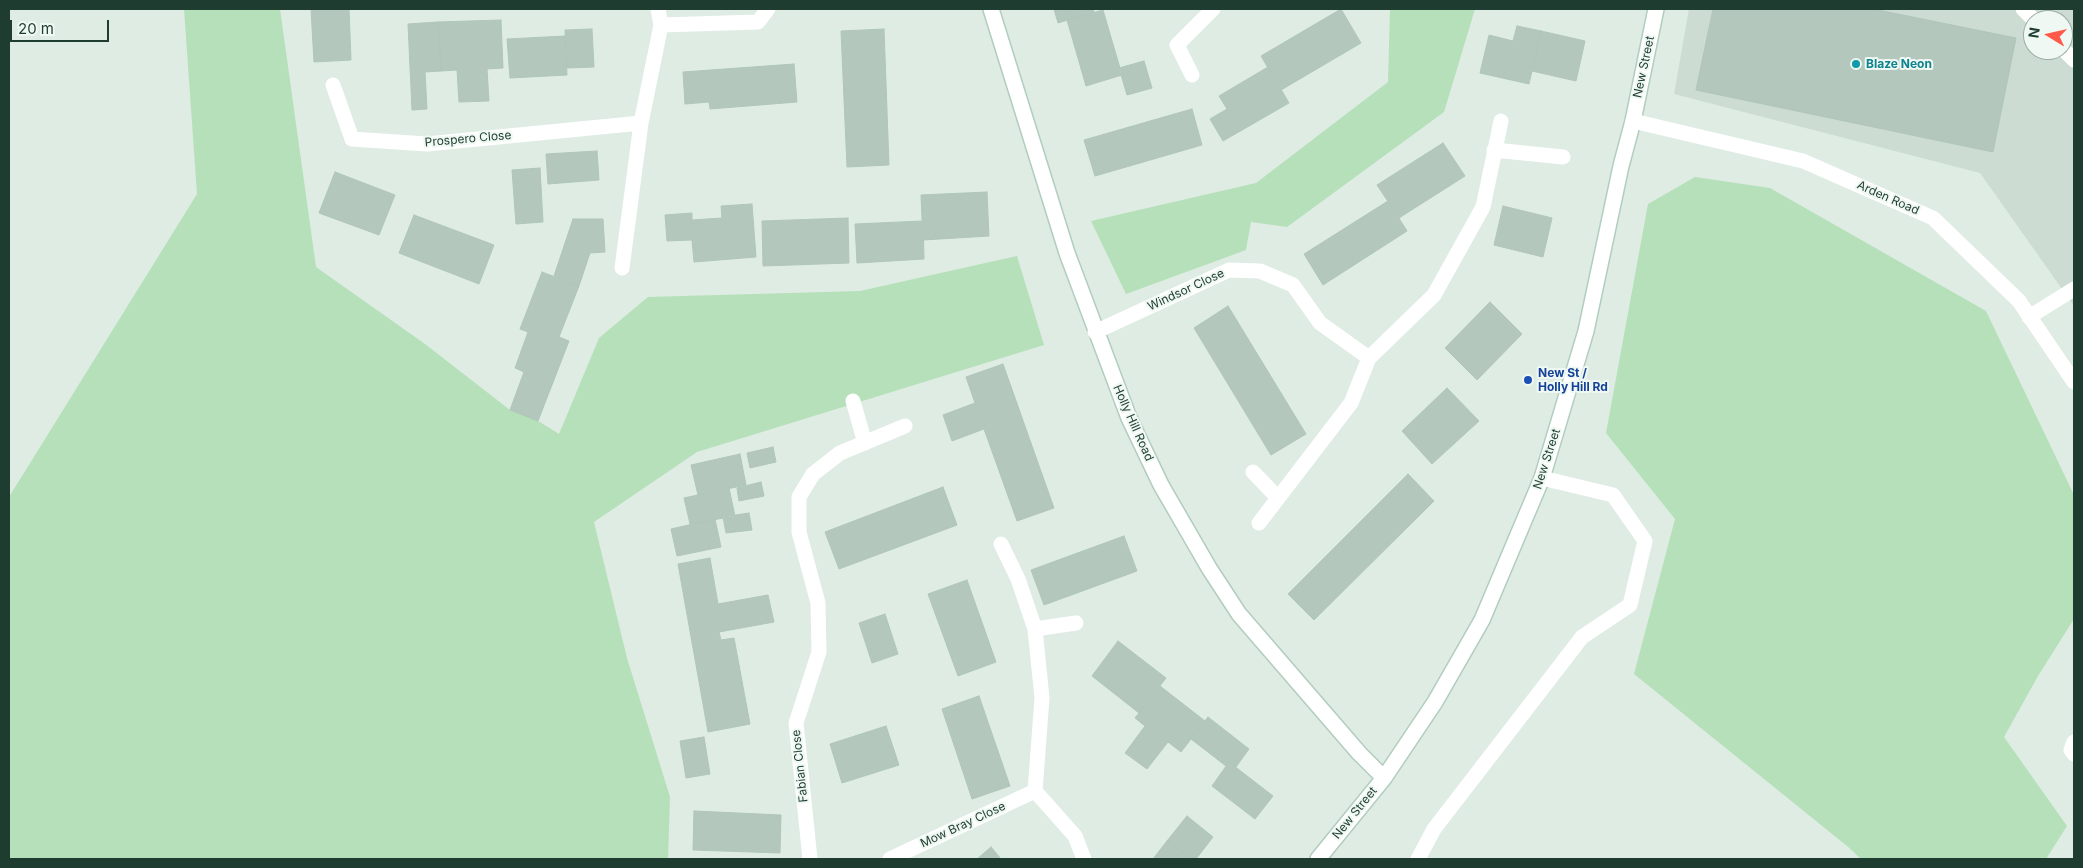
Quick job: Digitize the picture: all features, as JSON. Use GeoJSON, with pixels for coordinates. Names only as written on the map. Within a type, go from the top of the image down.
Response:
{"type":"FeatureCollection","features":[{"type":"Feature","properties":{"kind":"street"},"geometry":{"type":"LineString","coordinates":[[622,268],[640,123],[661,25],[658,9]]}},
{"type":"Feature","properties":{"kind":"street"},"geometry":{"type":"LineString","coordinates":[[661,25],[758,22],[768,9]]}},
{"type":"Feature","properties":{"kind":"street","name":"Holly Hill Road"},"geometry":{"type":"LineString","coordinates":[[991,9],[1067,253],[1095,332],[1129,418],[1161,485],[1209,568],[1239,614],[1384,778]]}},
{"type":"Feature","properties":{"kind":"street"},"geometry":{"type":"LineString","coordinates":[[1192,75],[1178,45],[1213,9]]}},
{"type":"Feature","properties":{"kind":"street","name":"New Street"},"geometry":{"type":"LineString","coordinates":[[1318,859],[1384,778],[1435,702],[1482,620],[1542,478],[1586,331],[1656,9]]}},
{"type":"Feature","properties":{"kind":"street","name":"Prospero Close"},"geometry":{"type":"LineString","coordinates":[[334,85],[352,139],[427,144],[640,123]]}},
{"type":"Feature","properties":{"kind":"street"},"geometry":{"type":"LineString","coordinates":[[1259,523],[1351,403],[1369,358],[1434,295],[1483,207],[1501,120]]}},
{"type":"Feature","properties":{"kind":"street","name":"Arden Road"},"geometry":{"type":"LineString","coordinates":[[1633,121],[1803,161],[1933,218],[2019,301],[2074,382]]}},
{"type":"Feature","properties":{"kind":"street"},"geometry":{"type":"LineString","coordinates":[[1494,150],[1563,157]]}},
{"type":"Feature","properties":{"kind":"street","name":"Windsor Close"},"geometry":{"type":"LineString","coordinates":[[1095,332],[1230,270],[1260,271],[1293,285],[1320,323],[1369,358]]}},
{"type":"Feature","properties":{"kind":"street"},"geometry":{"type":"LineString","coordinates":[[2029,317],[2074,289]]}},
{"type":"Feature","properties":{"kind":"street"},"geometry":{"type":"LineString","coordinates":[[854,401],[865,443]]}},
{"type":"Feature","properties":{"kind":"street","name":"Fabian Close"},"geometry":{"type":"LineString","coordinates":[[810,859],[796,723],[819,652],[818,603],[799,532],[799,497],[813,474],[840,453],[905,426]]}},
{"type":"Feature","properties":{"kind":"street"},"geometry":{"type":"LineString","coordinates":[[1253,472],[1278,498]]}},
{"type":"Feature","properties":{"kind":"street"},"geometry":{"type":"LineString","coordinates":[[1418,859],[1434,829],[1582,637],[1630,606],[1644,541],[1624,510],[1613,495],[1542,478]]}},
{"type":"Feature","properties":{"kind":"street"},"geometry":{"type":"LineString","coordinates":[[1001,544],[1018,579],[1035,629],[1042,698],[1035,791],[1075,836],[1084,859]]}},
{"type":"Feature","properties":{"kind":"street"},"geometry":{"type":"LineString","coordinates":[[1035,629],[1076,623]]}},
{"type":"Feature","properties":{"kind":"street"},"geometry":{"type":"LineString","coordinates":[[2074,742],[2072,750],[2074,754]]}},
{"type":"Feature","properties":{"kind":"street","name":"Mow Bray Close"},"geometry":{"type":"LineString","coordinates":[[890,859],[1035,791]]}},
{"type":"Feature","properties":{"kind":"shaded area"},"geometry":{"type":"Polygon","coordinates":[[[1689,9],[2074,9],[2074,306],[1980,173],[1674,94],[1689,9]]]}},
{"type":"Feature","properties":{"kind":"green space"},"geometry":{"type":"Polygon","coordinates":[[[184,9],[280,9],[316,267],[425,344],[510,410],[538,421],[559,434],[599,338],[648,297],[860,291],[1017,256],[1044,345],[697,452],[594,522],[627,658],[670,797],[668,859],[9,859],[9,497],[197,194],[184,9]]]}},
{"type":"Feature","properties":{"kind":"green space"},"geometry":{"type":"Polygon","coordinates":[[[1390,9],[1475,9],[1444,112],[1287,227],[1251,222],[1246,250],[1126,294],[1091,221],[1256,183],[1388,82],[1390,9]]]}},
{"type":"Feature","properties":{"kind":"green space"},"geometry":{"type":"Polygon","coordinates":[[[1695,177],[1770,188],[1986,311],[2074,495],[2074,619],[2038,676],[2004,737],[2067,826],[2046,859],[1861,859],[1634,674],[1675,519],[1606,433],[1648,204],[1695,177]]]}},
{"type":"Feature","properties":{"kind":"building"},"geometry":{"type":"Polygon","coordinates":[[[311,9],[349,9],[351,60],[314,62],[311,9]]]}},
{"type":"Feature","properties":{"kind":"building"},"geometry":{"type":"Polygon","coordinates":[[[1054,9],[1093,9],[1094,12],[1058,23],[1054,9]]]}},
{"type":"Feature","properties":{"kind":"building"},"geometry":{"type":"Polygon","coordinates":[[[1341,9],[1361,43],[1281,90],[1261,56],[1341,9]]]}},
{"type":"Feature","properties":{"kind":"building","name":"Blaze Neon"},"geometry":{"type":"Polygon","coordinates":[[[1713,9],[1873,9],[2016,38],[1993,152],[1696,90],[1713,9]]]}},
{"type":"Feature","properties":{"kind":"building"},"geometry":{"type":"Polygon","coordinates":[[[1103,10],[1122,75],[1086,86],[1067,20],[1103,10]]]}},
{"type":"Feature","properties":{"kind":"building"},"geometry":{"type":"Polygon","coordinates":[[[501,20],[503,68],[487,69],[489,101],[459,102],[457,70],[441,71],[438,22],[501,20]]]}},
{"type":"Feature","properties":{"kind":"building"},"geometry":{"type":"Polygon","coordinates":[[[438,22],[441,71],[425,72],[427,109],[412,110],[408,24],[438,22]]]}},
{"type":"Feature","properties":{"kind":"building"},"geometry":{"type":"Polygon","coordinates":[[[1517,26],[1541,31],[1529,84],[1480,73],[1489,35],[1513,41],[1517,26]]]}},
{"type":"Feature","properties":{"kind":"building"},"geometry":{"type":"Polygon","coordinates":[[[592,29],[594,67],[567,68],[565,30],[592,29]]]}},
{"type":"Feature","properties":{"kind":"building"},"geometry":{"type":"Polygon","coordinates":[[[884,29],[889,165],[847,167],[841,31],[884,29]]]}},
{"type":"Feature","properties":{"kind":"building"},"geometry":{"type":"Polygon","coordinates":[[[1541,31],[1585,41],[1576,81],[1532,71],[1541,31]]]}},
{"type":"Feature","properties":{"kind":"building"},"geometry":{"type":"Polygon","coordinates":[[[565,36],[567,75],[510,78],[507,39],[565,36]]]}},
{"type":"Feature","properties":{"kind":"building"},"geometry":{"type":"Polygon","coordinates":[[[1144,61],[1152,88],[1127,95],[1119,68],[1144,61]]]}},
{"type":"Feature","properties":{"kind":"building"},"geometry":{"type":"Polygon","coordinates":[[[794,64],[797,102],[710,109],[709,102],[685,104],[683,72],[794,64]]]}},
{"type":"Feature","properties":{"kind":"building"},"geometry":{"type":"Polygon","coordinates":[[[1268,67],[1289,103],[1223,141],[1210,119],[1227,109],[1219,96],[1268,67]]]}},
{"type":"Feature","properties":{"kind":"building"},"geometry":{"type":"Polygon","coordinates":[[[1192,109],[1202,145],[1095,176],[1084,140],[1192,109]]]}},
{"type":"Feature","properties":{"kind":"building"},"geometry":{"type":"Polygon","coordinates":[[[1443,143],[1465,176],[1399,218],[1377,185],[1443,143]]]}},
{"type":"Feature","properties":{"kind":"building"},"geometry":{"type":"Polygon","coordinates":[[[597,151],[599,180],[548,184],[546,154],[597,151]]]}},
{"type":"Feature","properties":{"kind":"building"},"geometry":{"type":"Polygon","coordinates":[[[540,168],[543,222],[516,224],[512,170],[540,168]]]}},
{"type":"Feature","properties":{"kind":"building"},"geometry":{"type":"Polygon","coordinates":[[[335,172],[395,195],[379,235],[319,213],[335,172]]]}},
{"type":"Feature","properties":{"kind":"building"},"geometry":{"type":"Polygon","coordinates":[[[987,192],[989,236],[923,240],[921,195],[987,192]]]}},
{"type":"Feature","properties":{"kind":"building"},"geometry":{"type":"Polygon","coordinates":[[[1388,201],[1407,231],[1323,285],[1304,254],[1388,201]]]}},
{"type":"Feature","properties":{"kind":"building"},"geometry":{"type":"Polygon","coordinates":[[[752,204],[756,257],[694,262],[692,240],[667,241],[665,215],[692,213],[692,220],[722,218],[721,206],[752,204]]]}},
{"type":"Feature","properties":{"kind":"building"},"geometry":{"type":"Polygon","coordinates":[[[1503,206],[1552,218],[1543,257],[1494,245],[1503,206]]]}},
{"type":"Feature","properties":{"kind":"building"},"geometry":{"type":"Polygon","coordinates":[[[414,215],[494,245],[479,284],[399,253],[414,215]]]}},
{"type":"Feature","properties":{"kind":"building"},"geometry":{"type":"Polygon","coordinates":[[[848,218],[849,263],[763,266],[762,221],[848,218]]]}},
{"type":"Feature","properties":{"kind":"building"},"geometry":{"type":"Polygon","coordinates":[[[573,219],[603,219],[605,252],[590,253],[579,286],[554,276],[573,219]]]}},
{"type":"Feature","properties":{"kind":"building"},"geometry":{"type":"Polygon","coordinates":[[[923,221],[924,259],[857,263],[855,224],[923,221]]]}},
{"type":"Feature","properties":{"kind":"building"},"geometry":{"type":"Polygon","coordinates":[[[542,272],[579,286],[559,337],[569,341],[538,421],[510,410],[524,372],[515,368],[528,332],[520,329],[542,272]]]}},
{"type":"Feature","properties":{"kind":"building"},"geometry":{"type":"Polygon","coordinates":[[[1490,302],[1522,334],[1477,380],[1445,348],[1490,302]]]}},
{"type":"Feature","properties":{"kind":"building"},"geometry":{"type":"Polygon","coordinates":[[[1228,306],[1306,434],[1271,455],[1194,328],[1228,306]]]}},
{"type":"Feature","properties":{"kind":"building"},"geometry":{"type":"Polygon","coordinates":[[[1003,364],[1054,508],[1017,521],[984,429],[952,441],[943,415],[975,403],[966,377],[1003,364]]]}},
{"type":"Feature","properties":{"kind":"building"},"geometry":{"type":"Polygon","coordinates":[[[1447,388],[1479,421],[1432,464],[1402,431],[1447,388]]]}},
{"type":"Feature","properties":{"kind":"building"},"geometry":{"type":"Polygon","coordinates":[[[773,447],[776,462],[750,468],[747,453],[773,447]]]}},
{"type":"Feature","properties":{"kind":"building"},"geometry":{"type":"Polygon","coordinates":[[[740,454],[746,485],[698,495],[691,465],[740,454]]]}},
{"type":"Feature","properties":{"kind":"building"},"geometry":{"type":"Polygon","coordinates":[[[1408,474],[1434,501],[1314,620],[1288,594],[1408,474]]]}},
{"type":"Feature","properties":{"kind":"building"},"geometry":{"type":"Polygon","coordinates":[[[761,482],[764,496],[739,501],[737,488],[761,482]]]}},
{"type":"Feature","properties":{"kind":"building"},"geometry":{"type":"Polygon","coordinates":[[[943,487],[957,525],[839,569],[825,532],[943,487]]]}},
{"type":"Feature","properties":{"kind":"building"},"geometry":{"type":"Polygon","coordinates":[[[729,488],[735,516],[690,524],[684,498],[729,488]]]}},
{"type":"Feature","properties":{"kind":"building"},"geometry":{"type":"Polygon","coordinates":[[[749,513],[752,530],[726,533],[723,517],[749,513]]]}},
{"type":"Feature","properties":{"kind":"building"},"geometry":{"type":"Polygon","coordinates":[[[715,519],[721,547],[677,556],[671,529],[715,519]]]}},
{"type":"Feature","properties":{"kind":"building"},"geometry":{"type":"Polygon","coordinates":[[[1124,536],[1137,571],[1044,605],[1031,570],[1124,536]]]}},
{"type":"Feature","properties":{"kind":"building"},"geometry":{"type":"Polygon","coordinates":[[[710,558],[718,604],[768,595],[774,622],[719,632],[721,640],[734,638],[750,724],[708,732],[678,564],[710,558]]]}},
{"type":"Feature","properties":{"kind":"building"},"geometry":{"type":"Polygon","coordinates":[[[967,580],[996,662],[958,676],[928,594],[967,580]]]}},
{"type":"Feature","properties":{"kind":"building"},"geometry":{"type":"Polygon","coordinates":[[[885,614],[898,654],[872,663],[859,623],[885,614]]]}},
{"type":"Feature","properties":{"kind":"building"},"geometry":{"type":"Polygon","coordinates":[[[1118,641],[1166,678],[1139,713],[1092,676],[1118,641]]]}},
{"type":"Feature","properties":{"kind":"building"},"geometry":{"type":"Polygon","coordinates":[[[1160,686],[1205,721],[1181,752],[1168,742],[1147,769],[1125,753],[1145,726],[1135,718],[1160,686]]]}},
{"type":"Feature","properties":{"kind":"building"},"geometry":{"type":"Polygon","coordinates":[[[979,696],[1010,786],[972,799],[942,709],[979,696]]]}},
{"type":"Feature","properties":{"kind":"building"},"geometry":{"type":"Polygon","coordinates":[[[1208,717],[1249,749],[1236,767],[1229,762],[1226,766],[1191,739],[1208,717]]]}},
{"type":"Feature","properties":{"kind":"building"},"geometry":{"type":"Polygon","coordinates":[[[886,726],[899,765],[842,783],[830,744],[886,726]]]}},
{"type":"Feature","properties":{"kind":"building"},"geometry":{"type":"Polygon","coordinates":[[[704,737],[710,774],[686,778],[680,741],[704,737]]]}},
{"type":"Feature","properties":{"kind":"building"},"geometry":{"type":"Polygon","coordinates":[[[1229,762],[1273,796],[1255,819],[1212,786],[1229,762]]]}},
{"type":"Feature","properties":{"kind":"building"},"geometry":{"type":"Polygon","coordinates":[[[694,811],[781,815],[780,853],[693,850],[694,811]]]}},
{"type":"Feature","properties":{"kind":"building"},"geometry":{"type":"Polygon","coordinates":[[[1187,816],[1213,837],[1196,859],[1191,859],[1167,841],[1187,816]]]}},
{"type":"Feature","properties":{"kind":"building"},"geometry":{"type":"Polygon","coordinates":[[[1167,841],[1191,859],[1153,859],[1167,841]]]}},
{"type":"Feature","properties":{"kind":"building"},"geometry":{"type":"Polygon","coordinates":[[[991,847],[1001,859],[977,859],[991,847]]]}},
{"type":"Feature","properties":{"kind":"place","name":"Blaze Neon"},"geometry":{"type":"Point","coordinates":[1856,64]}},
{"type":"Feature","properties":{"kind":"place","name":"New St / Holly Hill Rd"},"geometry":{"type":"Point","coordinates":[1528,380]}}]}
